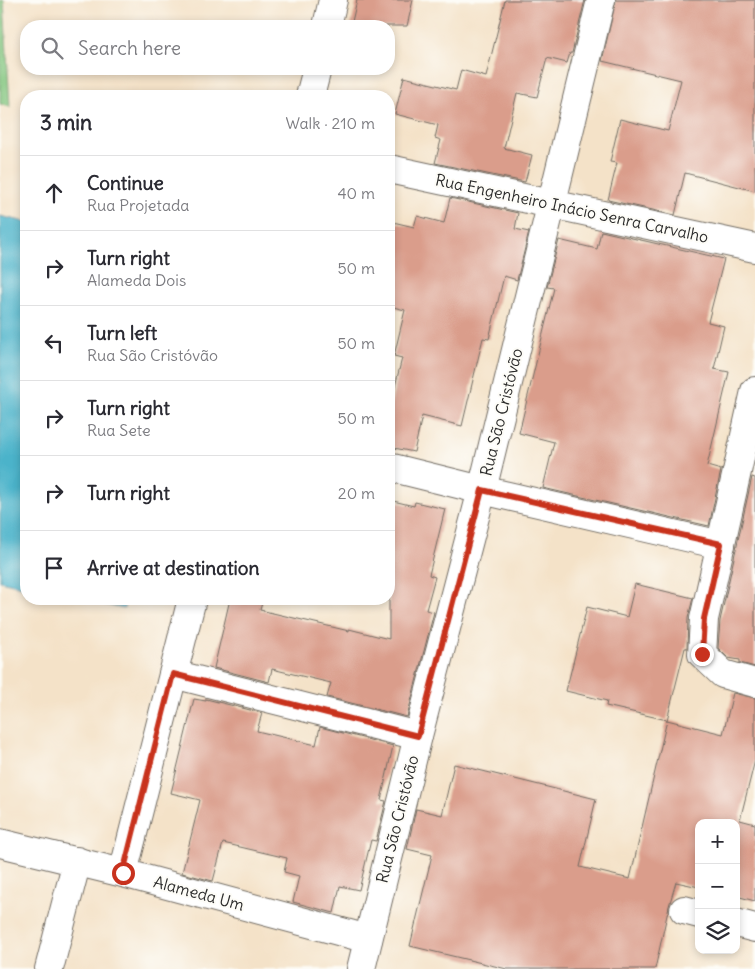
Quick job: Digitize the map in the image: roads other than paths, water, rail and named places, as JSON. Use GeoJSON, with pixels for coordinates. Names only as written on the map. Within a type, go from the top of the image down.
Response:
{"type":"FeatureCollection","features":[{"type":"Feature","properties":{"kind":"street"},"geometry":{"type":"LineString","coordinates":[[328,20],[333,0]]}},
{"type":"Feature","properties":{"kind":"street","name":"Rua São Cristóvão"},"geometry":{"type":"LineString","coordinates":[[361,969],[418,736],[482,490],[601,0]]}},
{"type":"Feature","properties":{"kind":"street"},"geometry":{"type":"LineString","coordinates":[[312,90],[315,75]]}},
{"type":"Feature","properties":{"kind":"street","name":"Rua Engenheiro Inácio Senra Carvalho"},"geometry":{"type":"LineString","coordinates":[[395,169],[755,248]]}},
{"type":"Feature","properties":{"kind":"street"},"geometry":{"type":"LineString","coordinates":[[755,391],[749,446],[721,544],[704,619],[702,654],[723,674],[755,683]]}},
{"type":"Feature","properties":{"kind":"street"},"geometry":{"type":"LineString","coordinates":[[395,468],[721,544]]}},
{"type":"Feature","properties":{"kind":"street"},"geometry":{"type":"LineString","coordinates":[[123,873],[190,605]]}},
{"type":"Feature","properties":{"kind":"street"},"geometry":{"type":"LineString","coordinates":[[173,674],[418,736]]}},
{"type":"Feature","properties":{"kind":"street","name":"Alameda Um"},"geometry":{"type":"LineString","coordinates":[[0,844],[78,861],[368,939]]}},
{"type":"Feature","properties":{"kind":"street"},"geometry":{"type":"LineString","coordinates":[[49,969],[78,861]]}},
{"type":"Feature","properties":{"kind":"street"},"geometry":{"type":"LineString","coordinates":[[740,924],[755,928]]}},
{"type":"Feature","properties":{"kind":"water"},"geometry":{"type":"Polygon","coordinates":[[[0,216],[20,221],[20,586],[0,581],[0,216]]]}},
{"type":"Feature","properties":{"kind":"water"},"geometry":{"type":"Polygon","coordinates":[[[106,605],[125,605],[124,609],[106,605]]]}}]}
